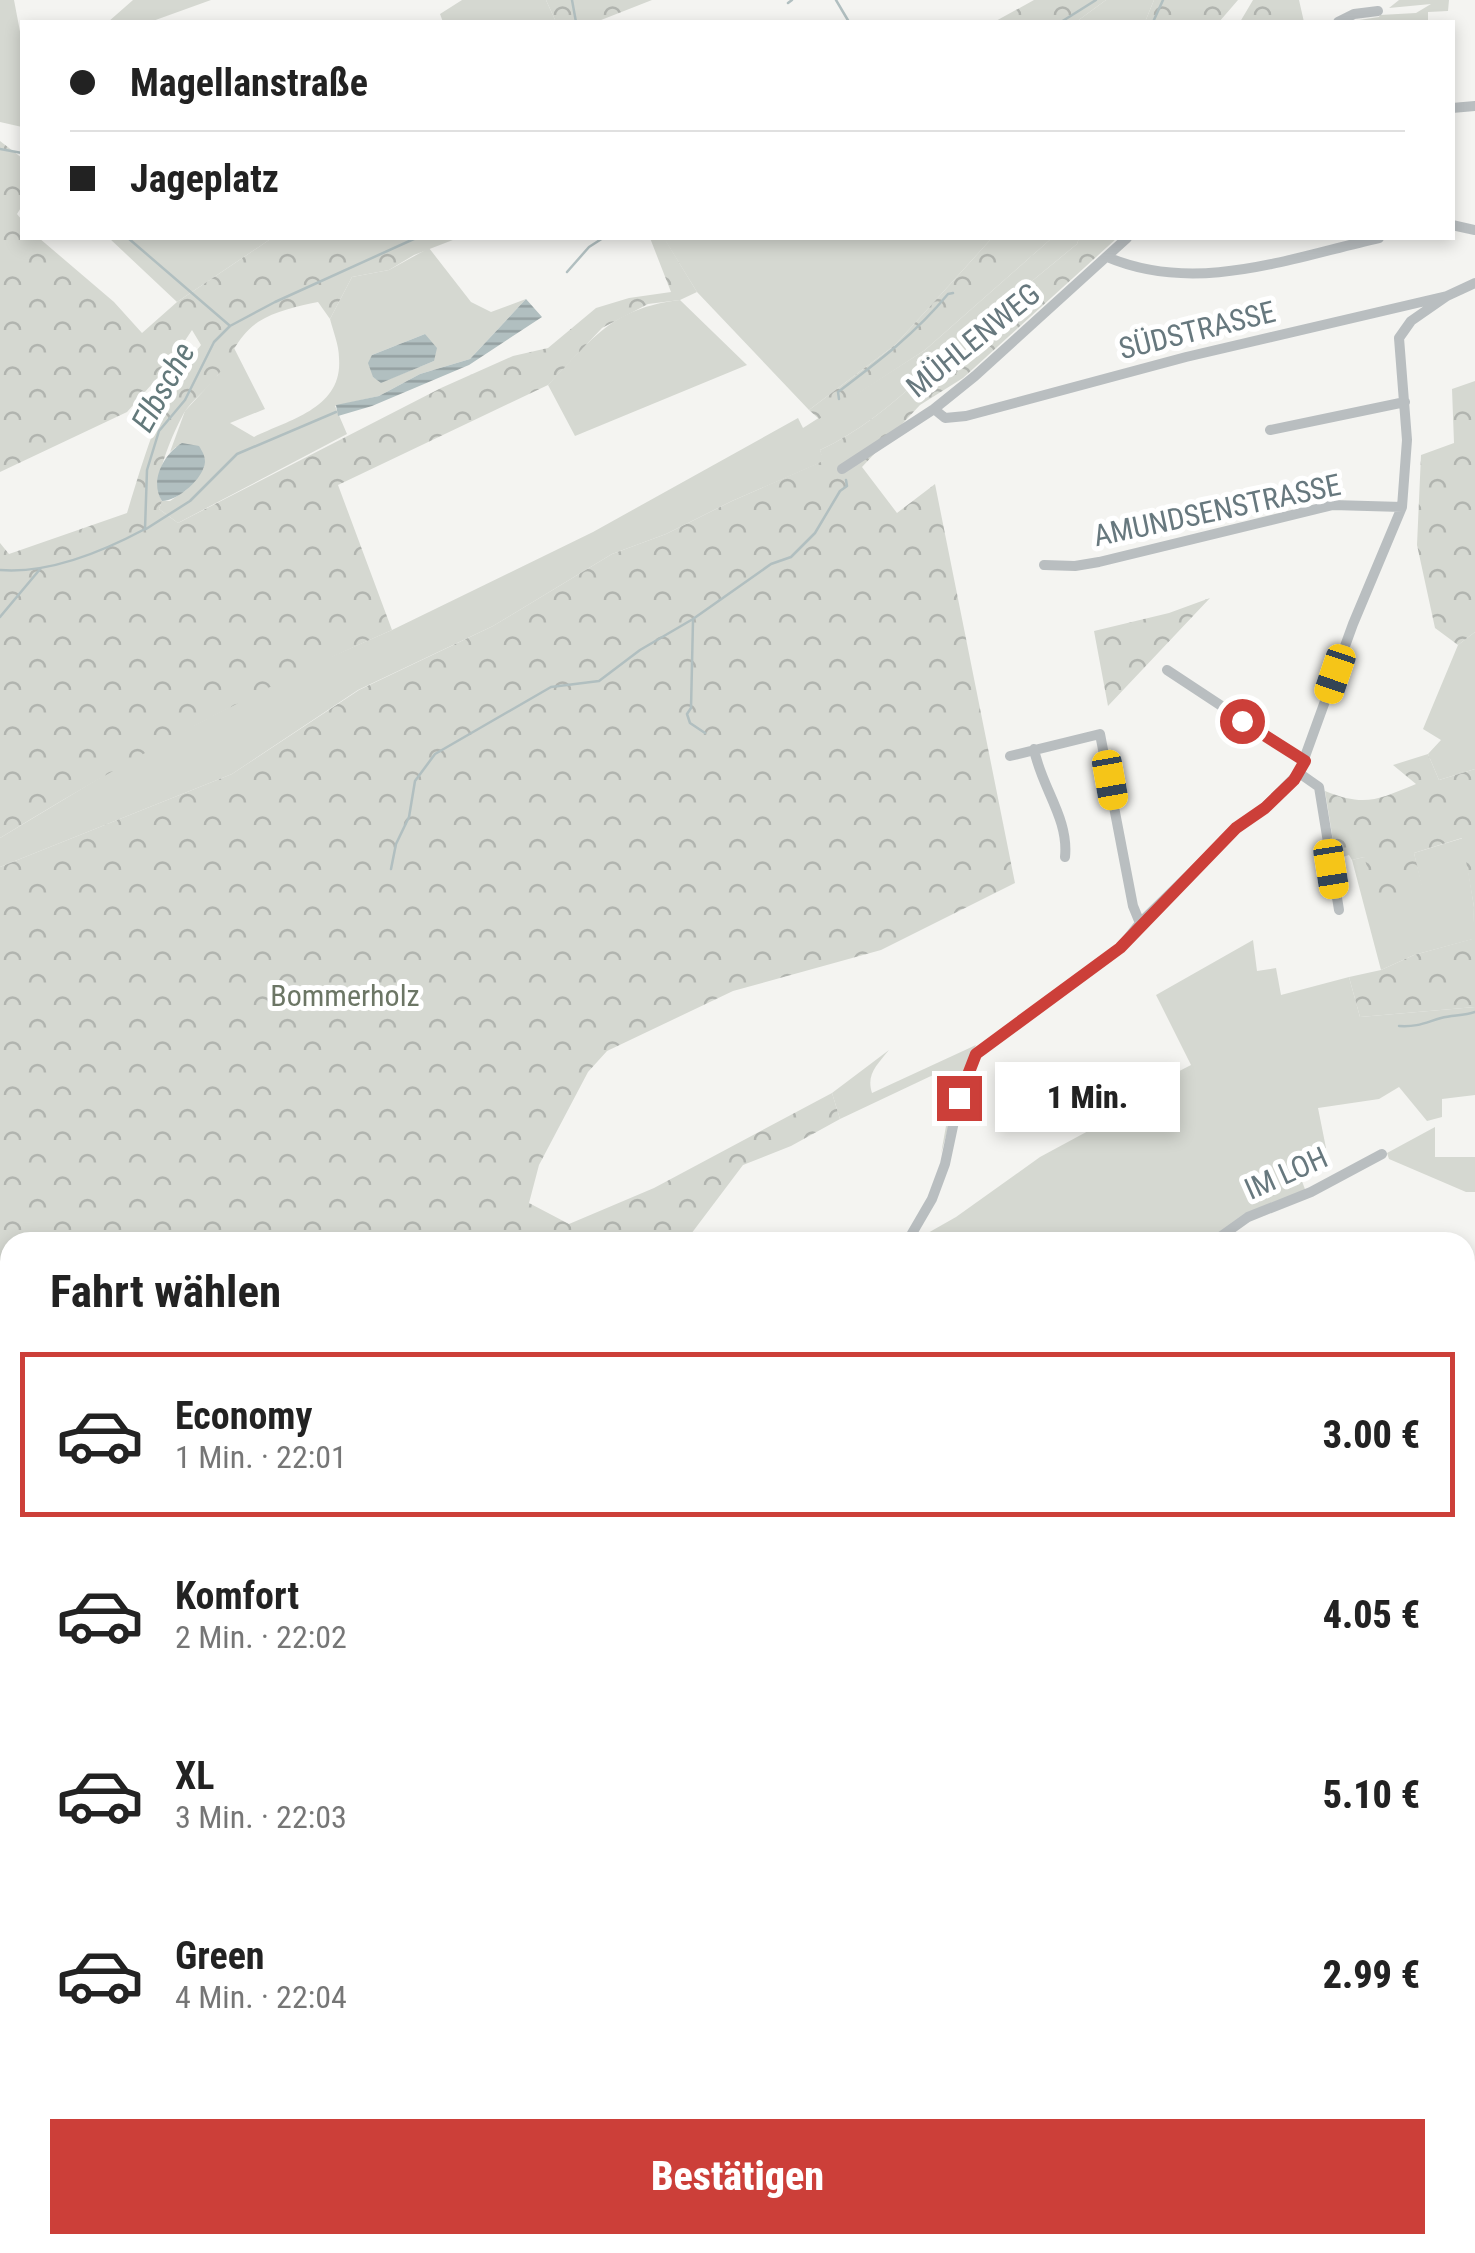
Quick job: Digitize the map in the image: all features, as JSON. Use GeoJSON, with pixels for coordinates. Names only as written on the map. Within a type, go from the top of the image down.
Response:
{"type":"FeatureCollection","features":[{"type":"Feature","properties":{"kind":"street"},"geometry":{"type":"LineString","coordinates":[[1342,20],[1354,14],[1378,12]]}},
{"type":"Feature","properties":{"kind":"street","name":"MÜHLENWEG"},"geometry":{"type":"LineString","coordinates":[[842,469],[934,409],[976,376],[1125,240]]}},
{"type":"Feature","properties":{"kind":"street"},"geometry":{"type":"LineString","coordinates":[[1108,257],[1152,272],[1206,274],[1237,271],[1370,240]]}},
{"type":"Feature","properties":{"kind":"street","name":"SÜDSTRASSE"},"geometry":{"type":"LineString","coordinates":[[934,409],[945,418],[966,416],[1169,361],[1447,296],[1475,283]]}},
{"type":"Feature","properties":{"kind":"street"},"geometry":{"type":"LineString","coordinates":[[914,1232],[932,1199],[959,1098],[976,1054],[1120,948],[1236,828],[1265,808],[1299,772],[1352,624],[1402,506],[1407,458],[1398,338],[1411,321],[1447,296]]}},
{"type":"Feature","properties":{"kind":"street"},"geometry":{"type":"LineString","coordinates":[[1270,430],[1405,402]]}},
{"type":"Feature","properties":{"kind":"street","name":"AMUNDSENSTRASSE"},"geometry":{"type":"LineString","coordinates":[[1044,565],[1100,562],[1333,505],[1402,506]]}},
{"type":"Feature","properties":{"kind":"street"},"geometry":{"type":"LineString","coordinates":[[1167,670],[1305,761]]}},
{"type":"Feature","properties":{"kind":"street"},"geometry":{"type":"LineString","coordinates":[[1010,756],[1094,733],[1102,737],[1133,906],[1140,924]]}},
{"type":"Feature","properties":{"kind":"street"},"geometry":{"type":"LineString","coordinates":[[1034,749],[1038,768],[1065,830],[1065,857]]}},
{"type":"Feature","properties":{"kind":"street"},"geometry":{"type":"LineString","coordinates":[[1299,772],[1319,788],[1340,910]]}},
{"type":"Feature","properties":{"kind":"street","name":"IM LOH"},"geometry":{"type":"LineString","coordinates":[[1227,1232],[1248,1217],[1311,1192],[1382,1154]]}},
{"type":"Feature","properties":{"kind":"green space"},"geometry":{"type":"Polygon","coordinates":[[[0,0],[14,0],[20,32],[20,127],[0,122],[0,0]]]}},
{"type":"Feature","properties":{"kind":"green space"},"geometry":{"type":"Polygon","coordinates":[[[133,0],[211,0],[156,20],[110,20],[133,0]]]}},
{"type":"Feature","properties":{"kind":"green space"},"geometry":{"type":"Polygon","coordinates":[[[462,0],[546,0],[555,20],[442,20],[440,14],[462,0]]]}},
{"type":"Feature","properties":{"kind":"green space"},"geometry":{"type":"Polygon","coordinates":[[[546,0],[652,0],[601,20],[555,20],[546,0]]]}},
{"type":"Feature","properties":{"kind":"green space"},"geometry":{"type":"Polygon","coordinates":[[[1034,0],[1106,0],[1079,20],[998,20],[1034,0]]]}},
{"type":"Feature","properties":{"kind":"green space"},"geometry":{"type":"Polygon","coordinates":[[[1106,0],[1154,0],[1146,20],[1079,20],[1106,0]]]}},
{"type":"Feature","properties":{"kind":"green space"},"geometry":{"type":"Polygon","coordinates":[[[1154,0],[1238,0],[1221,20],[1146,20],[1154,0]]]}},
{"type":"Feature","properties":{"kind":"green space"},"geometry":{"type":"Polygon","coordinates":[[[1253,0],[1299,0],[1304,20],[1241,20],[1253,0]]]}},
{"type":"Feature","properties":{"kind":"green space"},"geometry":{"type":"Polygon","coordinates":[[[1399,0],[1449,0],[1448,11],[1428,12],[1428,20],[1359,20],[1416,13],[1431,4],[1389,8],[1399,0]]]}},
{"type":"Feature","properties":{"kind":"green space"},"geometry":{"type":"Polygon","coordinates":[[[0,141],[20,156],[20,240],[41,240],[114,302],[142,333],[177,302],[269,240],[453,240],[389,270],[352,277],[330,319],[318,302],[279,312],[251,328],[216,378],[187,408],[169,444],[159,482],[159,509],[178,523],[441,388],[513,356],[548,348],[596,308],[671,292],[651,240],[668,240],[697,292],[680,300],[648,304],[602,328],[548,385],[338,485],[392,630],[193,727],[0,838],[0,543],[9,554],[127,513],[165,404],[201,345],[192,330],[169,365],[127,412],[0,472],[0,141]]]}},
{"type":"Feature","properties":{"kind":"green space"},"geometry":{"type":"Polygon","coordinates":[[[111,240],[269,240],[177,302],[111,240]]]}},
{"type":"Feature","properties":{"kind":"green space"},"geometry":{"type":"Polygon","coordinates":[[[665,240],[990,240],[895,345],[809,410],[697,292],[665,240]]]}},
{"type":"Feature","properties":{"kind":"green space"},"geometry":{"type":"Polygon","coordinates":[[[990,240],[1050,240],[925,350],[819,419],[809,410],[895,345],[990,240]]]}},
{"type":"Feature","properties":{"kind":"green space"},"geometry":{"type":"Polygon","coordinates":[[[1050,240],[1078,240],[1032,281],[1023,279],[901,395],[848,435],[820,450],[824,461],[666,534],[612,554],[493,626],[358,690],[232,774],[0,867],[0,838],[136,756],[294,673],[593,532],[798,418],[803,428],[925,350],[1050,240]]]}},
{"type":"Feature","properties":{"kind":"green space","name":"Bommerholz"},"geometry":{"type":"Polygon","coordinates":[[[1078,240],[1115,240],[963,378],[920,405],[862,467],[897,513],[935,484],[1015,883],[881,950],[733,991],[607,1051],[588,1072],[539,1165],[529,1203],[569,1224],[654,1188],[832,1093],[840,1119],[791,1146],[743,1165],[693,1232],[0,1232],[0,867],[232,774],[359,690],[493,626],[612,554],[666,534],[823,461],[820,450],[875,416],[927,372],[1023,279],[1032,281],[1078,240]]]}},
{"type":"Feature","properties":{"kind":"green space"},"geometry":{"type":"Polygon","coordinates":[[[429,248],[471,302],[491,312],[526,299],[470,359],[420,374],[379,396],[335,406],[347,434],[178,523],[159,509],[162,501],[170,501],[186,490],[204,468],[176,447],[170,452],[185,411],[218,375],[233,346],[265,409],[230,423],[254,437],[312,409],[333,389],[339,353],[330,319],[352,277],[389,270],[429,248]],[[425,334],[372,355],[373,377],[382,382],[434,361],[425,334]]]}},
{"type":"Feature","properties":{"kind":"green space"},"geometry":{"type":"Polygon","coordinates":[[[680,300],[747,365],[575,436],[548,385],[591,340],[620,318],[680,300]]]}},
{"type":"Feature","properties":{"kind":"green space"},"geometry":{"type":"Polygon","coordinates":[[[1475,381],[1475,632],[1458,645],[1435,628],[1417,545],[1421,455],[1454,443],[1452,389],[1475,381]]]}},
{"type":"Feature","properties":{"kind":"green space"},"geometry":{"type":"Polygon","coordinates":[[[1210,598],[1108,706],[1094,631],[1169,613],[1210,598]]]}},
{"type":"Feature","properties":{"kind":"green space"},"geometry":{"type":"Polygon","coordinates":[[[1475,632],[1475,769],[1439,780],[1428,754],[1441,740],[1423,729],[1458,645],[1475,632]]]}},
{"type":"Feature","properties":{"kind":"green space"},"geometry":{"type":"Polygon","coordinates":[[[1428,754],[1439,780],[1475,769],[1475,1007],[1360,1017],[1349,977],[1472,939],[1474,907],[1462,838],[1414,853],[1425,897],[1378,902],[1364,857],[1352,860],[1349,855],[1336,859],[1325,791],[1361,800],[1391,794],[1416,784],[1393,765],[1428,754]]]}},
{"type":"Feature","properties":{"kind":"green space"},"geometry":{"type":"Polygon","coordinates":[[[1463,838],[1474,907],[1473,939],[1414,955],[1381,970],[1352,860],[1364,857],[1424,897],[1414,853],[1463,838]]]}},
{"type":"Feature","properties":{"kind":"green space"},"geometry":{"type":"Polygon","coordinates":[[[1253,940],[1257,971],[1276,968],[1281,995],[1349,977],[1360,1017],[1475,1007],[1475,1095],[1442,1099],[1442,1117],[1427,1121],[1399,1087],[1379,1099],[1318,1108],[1326,1148],[1293,1157],[1306,1192],[1229,1232],[930,1232],[1040,1157],[1140,1103],[1158,1082],[1191,1065],[1156,995],[1253,940]]]}},
{"type":"Feature","properties":{"kind":"green space"},"geometry":{"type":"Polygon","coordinates":[[[976,1045],[965,1068],[941,1154],[950,1073],[931,1076],[840,1119],[832,1093],[889,1050],[872,1075],[872,1093],[976,1045]]]}},
{"type":"Feature","properties":{"kind":"green space"},"geometry":{"type":"Polygon","coordinates":[[[1435,1127],[1435,1157],[1475,1157],[1475,1192],[1466,1192],[1389,1159],[1387,1153],[1435,1127]]]}},
{"type":"Feature","properties":{"kind":"shaded area"},"geometry":{"type":"Polygon","coordinates":[[[526,299],[542,317],[469,365],[372,406],[338,416],[336,405],[379,396],[420,374],[470,359],[526,299]]]}},
{"type":"Feature","properties":{"kind":"shaded area"},"geometry":{"type":"Polygon","coordinates":[[[425,334],[437,348],[434,361],[381,383],[373,377],[368,363],[372,355],[425,334]]]}},
{"type":"Feature","properties":{"kind":"shaded area"},"geometry":{"type":"Polygon","coordinates":[[[182,443],[199,446],[204,468],[182,493],[162,501],[157,485],[160,469],[182,443]]]}},
{"type":"Feature","properties":{"kind":"waterway"},"geometry":{"type":"LineString","coordinates":[[572,0],[576,20]]}},
{"type":"Feature","properties":{"kind":"waterway"},"geometry":{"type":"LineString","coordinates":[[788,3],[792,0]]}},
{"type":"Feature","properties":{"kind":"waterway"},"geometry":{"type":"LineString","coordinates":[[836,0],[848,20]]}},
{"type":"Feature","properties":{"kind":"waterway","name":"Elbsche"},"geometry":{"type":"LineString","coordinates":[[1064,20],[1096,0]]}},
{"type":"Feature","properties":{"kind":"waterway"},"geometry":{"type":"LineString","coordinates":[[1154,20],[1163,0]]}},
{"type":"Feature","properties":{"kind":"waterway"},"geometry":{"type":"LineString","coordinates":[[0,149],[20,153]]}},
{"type":"Feature","properties":{"kind":"waterway"},"geometry":{"type":"LineString","coordinates":[[130,240],[229,325]]}},
{"type":"Feature","properties":{"kind":"waterway","name":"Elbsche"},"geometry":{"type":"LineString","coordinates":[[0,570],[37,569],[75,560],[145,529],[147,470],[159,431],[185,400],[214,342],[230,326],[275,302],[412,240]]}},
{"type":"Feature","properties":{"kind":"waterway"},"geometry":{"type":"LineString","coordinates":[[567,272],[600,240]]}},
{"type":"Feature","properties":{"kind":"waterway"},"geometry":{"type":"LineString","coordinates":[[839,399],[838,392],[953,293]]}},
{"type":"Feature","properties":{"kind":"waterway"},"geometry":{"type":"LineString","coordinates":[[146,529],[190,501],[237,454],[336,412]]}},
{"type":"Feature","properties":{"kind":"waterway"},"geometry":{"type":"LineString","coordinates":[[391,869],[396,844],[409,817],[415,781],[435,754],[551,687],[599,681],[771,564],[791,557],[815,533],[847,486],[846,480]]}},
{"type":"Feature","properties":{"kind":"waterway"},"geometry":{"type":"LineString","coordinates":[[0,617],[41,568]]}},
{"type":"Feature","properties":{"kind":"waterway"},"geometry":{"type":"LineString","coordinates":[[693,621],[691,708],[687,714],[690,723],[705,733]]}},
{"type":"Feature","properties":{"kind":"waterway"},"geometry":{"type":"LineString","coordinates":[[1399,1026],[1475,1012]]}},
{"type":"Feature","properties":{"kind":"route"},"geometry":{"type":"LineString","coordinates":[[959,1098],[976,1054],[1120,948],[1236,828],[1265,808],[1294,780],[1305,761],[1242,721]]}}]}
